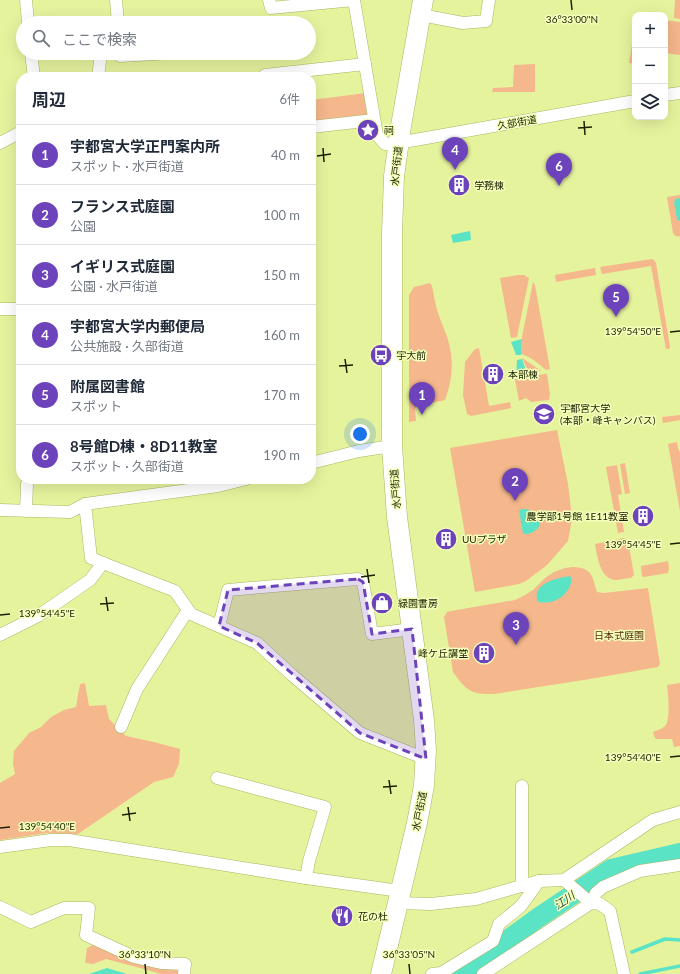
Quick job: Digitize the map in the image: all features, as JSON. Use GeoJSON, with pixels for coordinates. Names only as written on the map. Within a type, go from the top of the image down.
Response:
{"type":"FeatureCollection","features":[{"type":"Feature","properties":{"kind":"highway","name":"水戸街道"},"geometry":{"type":"LineString","coordinates":[[381,974],[420,809],[426,759],[424,720],[397,517],[392,446],[392,214],[394,176],[398,143],[422,7]]}},
{"type":"Feature","properties":{"kind":"street"},"geometry":{"type":"LineString","coordinates":[[26,0],[27,16]]}},
{"type":"Feature","properties":{"kind":"street"},"geometry":{"type":"LineString","coordinates":[[116,0],[117,16]]}},
{"type":"Feature","properties":{"kind":"street"},"geometry":{"type":"LineString","coordinates":[[268,0],[271,8],[354,0],[377,135],[385,144],[398,143]]}},
{"type":"Feature","properties":{"kind":"street"},"geometry":{"type":"LineString","coordinates":[[422,7],[463,23],[486,21],[489,0]]}},
{"type":"Feature","properties":{"kind":"street"},"geometry":{"type":"LineString","coordinates":[[31,60],[33,72]]}},
{"type":"Feature","properties":{"kind":"street"},"geometry":{"type":"LineString","coordinates":[[99,72],[100,60]]}},
{"type":"Feature","properties":{"kind":"street"},"geometry":{"type":"LineString","coordinates":[[292,72],[365,64]]}},
{"type":"Feature","properties":{"kind":"street"},"geometry":{"type":"LineString","coordinates":[[668,94],[680,92]]}},
{"type":"Feature","properties":{"kind":"street","name":"久部街道"},"geometry":{"type":"LineString","coordinates":[[398,143],[632,102]]}},
{"type":"Feature","properties":{"kind":"street"},"geometry":{"type":"LineString","coordinates":[[316,126],[374,120]]}},
{"type":"Feature","properties":{"kind":"street"},"geometry":{"type":"LineString","coordinates":[[0,143],[16,135]]}},
{"type":"Feature","properties":{"kind":"street"},"geometry":{"type":"LineString","coordinates":[[0,309],[16,309]]}},
{"type":"Feature","properties":{"kind":"street"},"geometry":{"type":"LineString","coordinates":[[316,462],[359,451],[392,446]]}},
{"type":"Feature","properties":{"kind":"street"},"geometry":{"type":"LineString","coordinates":[[26,511],[27,484]]}},
{"type":"Feature","properties":{"kind":"street"},"geometry":{"type":"LineString","coordinates":[[0,510],[70,512],[85,504],[192,484],[218,486],[226,484]]}},
{"type":"Feature","properties":{"kind":"street"},"geometry":{"type":"LineString","coordinates":[[85,504],[91,558],[175,591],[191,614],[257,643],[292,676],[360,733],[426,759]]}},
{"type":"Feature","properties":{"kind":"street"},"geometry":{"type":"LineString","coordinates":[[0,635],[38,616],[90,580],[103,563]]}},
{"type":"Feature","properties":{"kind":"street"},"geometry":{"type":"LineString","coordinates":[[219,626],[228,590],[358,579],[363,582],[372,634],[412,629]]}},
{"type":"Feature","properties":{"kind":"street"},"geometry":{"type":"LineString","coordinates":[[121,727],[137,689],[188,610]]}},
{"type":"Feature","properties":{"kind":"street"},"geometry":{"type":"LineString","coordinates":[[217,778],[325,807],[309,861],[306,878]]}},
{"type":"Feature","properties":{"kind":"street"},"geometry":{"type":"LineString","coordinates":[[522,786],[522,886]]}},
{"type":"Feature","properties":{"kind":"street"},"geometry":{"type":"LineString","coordinates":[[0,847],[51,840],[69,840],[306,878],[431,904],[476,899],[539,881],[564,880],[653,820],[680,812]]}},
{"type":"Feature","properties":{"kind":"street"},"geometry":{"type":"LineString","coordinates":[[483,974],[591,903],[596,893],[603,887],[640,870],[680,865]]}},
{"type":"Feature","properties":{"kind":"street"},"geometry":{"type":"LineString","coordinates":[[564,880],[591,903],[600,904],[610,911],[624,974]]}},
{"type":"Feature","properties":{"kind":"street"},"geometry":{"type":"LineString","coordinates":[[432,974],[440,973],[493,942],[499,924],[521,906],[539,881]]}},
{"type":"Feature","properties":{"kind":"street"},"geometry":{"type":"LineString","coordinates":[[0,907],[31,922],[64,908],[89,908],[86,935],[134,957],[161,963],[184,964],[184,974]]}},
{"type":"Feature","properties":{"kind":"highlighted area"},"geometry":{"type":"Polygon","coordinates":[[[358,579],[363,582],[372,634],[412,629],[426,759],[360,733],[257,643],[219,626],[228,590],[358,579]]]}},
{"type":"Feature","properties":{"kind":"green space"},"geometry":{"type":"Polygon","coordinates":[[[675,0],[680,0],[680,19],[674,18],[675,0]]]}},
{"type":"Feature","properties":{"kind":"green space"},"geometry":{"type":"Polygon","coordinates":[[[668,20],[680,22],[680,55],[668,53],[668,20]]]}},
{"type":"Feature","properties":{"kind":"green space"},"geometry":{"type":"Polygon","coordinates":[[[632,45],[632,64],[629,63],[632,45]]]}},
{"type":"Feature","properties":{"kind":"green space"},"geometry":{"type":"Polygon","coordinates":[[[535,64],[535,92],[492,92],[493,88],[513,87],[514,65],[535,64]]]}},
{"type":"Feature","properties":{"kind":"green space"},"geometry":{"type":"Polygon","coordinates":[[[366,93],[371,118],[316,124],[316,99],[366,93]]]}},
{"type":"Feature","properties":{"kind":"green space"},"geometry":{"type":"Polygon","coordinates":[[[680,195],[680,236],[675,236],[673,233],[667,197],[680,195]]]}},
{"type":"Feature","properties":{"kind":"green space"},"geometry":{"type":"Polygon","coordinates":[[[652,259],[656,263],[670,347],[669,349],[666,349],[651,266],[602,274],[600,267],[652,259]]]}},
{"type":"Feature","properties":{"kind":"green space"},"geometry":{"type":"Polygon","coordinates":[[[595,268],[596,275],[556,282],[555,275],[595,268]]]}},
{"type":"Feature","properties":{"kind":"green space"},"geometry":{"type":"Polygon","coordinates":[[[524,275],[529,278],[517,337],[511,338],[500,278],[524,275]]]}},
{"type":"Feature","properties":{"kind":"green space"},"geometry":{"type":"Polygon","coordinates":[[[533,282],[535,285],[550,369],[546,370],[525,355],[521,354],[522,337],[533,282]]]}},
{"type":"Feature","properties":{"kind":"green space"},"geometry":{"type":"Polygon","coordinates":[[[430,283],[450,348],[452,368],[449,388],[445,400],[417,406],[415,409],[416,421],[409,422],[409,295],[414,287],[430,283]]]}},
{"type":"Feature","properties":{"kind":"green space"},"geometry":{"type":"Polygon","coordinates":[[[479,348],[489,406],[510,402],[511,408],[471,416],[467,414],[463,395],[465,362],[475,349],[479,348]]]}},
{"type":"Feature","properties":{"kind":"green space"},"geometry":{"type":"Polygon","coordinates":[[[522,358],[524,359],[541,371],[529,373],[522,358]]]}},
{"type":"Feature","properties":{"kind":"green space"},"geometry":{"type":"Polygon","coordinates":[[[547,374],[550,394],[549,400],[531,402],[526,398],[519,401],[515,379],[547,374]]]}},
{"type":"Feature","properties":{"kind":"green space"},"geometry":{"type":"Polygon","coordinates":[[[680,415],[680,420],[663,423],[662,417],[680,415]]]}},
{"type":"Feature","properties":{"kind":"green space"},"geometry":{"type":"Polygon","coordinates":[[[557,430],[568,484],[572,518],[568,541],[547,565],[526,581],[519,584],[475,592],[450,448],[557,430]]]}},
{"type":"Feature","properties":{"kind":"green space"},"geometry":{"type":"Polygon","coordinates":[[[677,442],[680,452],[680,511],[668,444],[677,442]]]}},
{"type":"Feature","properties":{"kind":"green space"},"geometry":{"type":"Polygon","coordinates":[[[625,463],[630,493],[625,494],[620,464],[625,463]]]}},
{"type":"Feature","properties":{"kind":"green space"},"geometry":{"type":"Polygon","coordinates":[[[617,465],[622,494],[618,495],[624,532],[618,533],[606,467],[617,465]]]}},
{"type":"Feature","properties":{"kind":"green space"},"geometry":{"type":"Polygon","coordinates":[[[624,538],[628,540],[634,575],[631,578],[615,580],[610,579],[606,576],[600,566],[595,544],[624,538]]]}},
{"type":"Feature","properties":{"kind":"green space"},"geometry":{"type":"Polygon","coordinates":[[[668,561],[668,573],[644,577],[642,576],[641,566],[668,561]]]}},
{"type":"Feature","properties":{"kind":"green space","name":"日本式庭園"},"geometry":{"type":"Polygon","coordinates":[[[573,567],[584,569],[591,574],[597,592],[604,593],[648,588],[660,664],[658,667],[494,694],[480,694],[466,687],[453,672],[444,617],[447,612],[515,600],[533,590],[545,578],[554,572],[573,567]]]}},
{"type":"Feature","properties":{"kind":"green space"},"geometry":{"type":"Polygon","coordinates":[[[85,683],[89,706],[106,705],[109,719],[126,736],[180,749],[179,764],[173,777],[154,782],[78,834],[47,833],[0,840],[0,783],[15,774],[13,764],[14,751],[29,733],[41,727],[51,717],[64,710],[76,707],[80,684],[85,683]]]}},
{"type":"Feature","properties":{"kind":"green space"},"geometry":{"type":"Polygon","coordinates":[[[680,683],[680,746],[674,747],[672,739],[656,739],[653,732],[662,728],[667,723],[669,707],[667,685],[680,683]]]}},
{"type":"Feature","properties":{"kind":"green space"},"geometry":{"type":"Polygon","coordinates":[[[95,944],[175,968],[178,974],[161,974],[106,959],[93,964],[85,963],[87,948],[95,944]]]}},
{"type":"Feature","properties":{"kind":"water"},"geometry":{"type":"Polygon","coordinates":[[[678,198],[680,199],[680,221],[677,220],[674,202],[678,198]]]}},
{"type":"Feature","properties":{"kind":"water"},"geometry":{"type":"Polygon","coordinates":[[[470,231],[471,240],[453,243],[451,235],[470,231]]]}},
{"type":"Feature","properties":{"kind":"water"},"geometry":{"type":"Polygon","coordinates":[[[522,339],[521,355],[516,355],[511,342],[522,339]]]}},
{"type":"Feature","properties":{"kind":"water"},"geometry":{"type":"Polygon","coordinates":[[[522,359],[527,373],[516,375],[517,360],[522,359]]]}},
{"type":"Feature","properties":{"kind":"water"},"geometry":{"type":"Polygon","coordinates":[[[524,509],[534,512],[539,518],[540,522],[540,526],[529,534],[523,534],[519,510],[524,509]]]}},
{"type":"Feature","properties":{"kind":"water"},"geometry":{"type":"Polygon","coordinates":[[[570,576],[572,580],[564,595],[555,601],[544,603],[538,602],[537,596],[541,586],[552,580],[570,576]]]}},
{"type":"Feature","properties":{"kind":"water"},"geometry":{"type":"Polygon","coordinates":[[[107,968],[127,974],[89,974],[107,968]]]}},
{"type":"Feature","properties":{"kind":"waterway","name":"江川"},"geometry":{"type":"LineString","coordinates":[[461,974],[539,917],[611,869],[680,853]]}},
{"type":"Feature","properties":{"kind":"waterway"},"geometry":{"type":"LineString","coordinates":[[632,952],[665,939],[680,940]]}},
{"type":"Feature","properties":{"kind":"waterway"},"geometry":{"type":"LineString","coordinates":[[640,974],[680,966]]}},
{"type":"Feature","properties":{"kind":"place","name":"祠"},"geometry":{"type":"Point","coordinates":[368,130]}},
{"type":"Feature","properties":{"kind":"place","name":"宇都宮大学内郵便局"},"geometry":{"type":"Point","coordinates":[455,170]}},
{"type":"Feature","properties":{"kind":"place","name":"学務棟"},"geometry":{"type":"Point","coordinates":[459,185]}},
{"type":"Feature","properties":{"kind":"place","name":"8号館D棟・8D11教室"},"geometry":{"type":"Point","coordinates":[559,186]}},
{"type":"Feature","properties":{"kind":"place","name":"附属図書館"},"geometry":{"type":"Point","coordinates":[616,317]}},
{"type":"Feature","properties":{"kind":"place","name":"宇大前"},"geometry":{"type":"Point","coordinates":[381,355]}},
{"type":"Feature","properties":{"kind":"place","name":"本部棟"},"geometry":{"type":"Point","coordinates":[493,374]}},
{"type":"Feature","properties":{"kind":"place","name":"宇都宮大学 (本部・峰キャンパス)"},"geometry":{"type":"Point","coordinates":[544,414]}},
{"type":"Feature","properties":{"kind":"place","name":"宇都宮大学正門案内所"},"geometry":{"type":"Point","coordinates":[422,415]}},
{"type":"Feature","properties":{"kind":"place","name":"フランス式庭園"},"geometry":{"type":"Point","coordinates":[515,501]}},
{"type":"Feature","properties":{"kind":"place","name":"農学部1号館 1E11教室"},"geometry":{"type":"Point","coordinates":[643,516]}},
{"type":"Feature","properties":{"kind":"place","name":"UUプラザ"},"geometry":{"type":"Point","coordinates":[446,539]}},
{"type":"Feature","properties":{"kind":"place","name":"緑園書房"},"geometry":{"type":"Point","coordinates":[382,603]}},
{"type":"Feature","properties":{"kind":"place","name":"イギリス式庭園"},"geometry":{"type":"Point","coordinates":[516,645]}},
{"type":"Feature","properties":{"kind":"place","name":"峰ケ丘講堂"},"geometry":{"type":"Point","coordinates":[484,653]}},
{"type":"Feature","properties":{"kind":"place","name":"花の杜"},"geometry":{"type":"Point","coordinates":[342,916]}}]}
